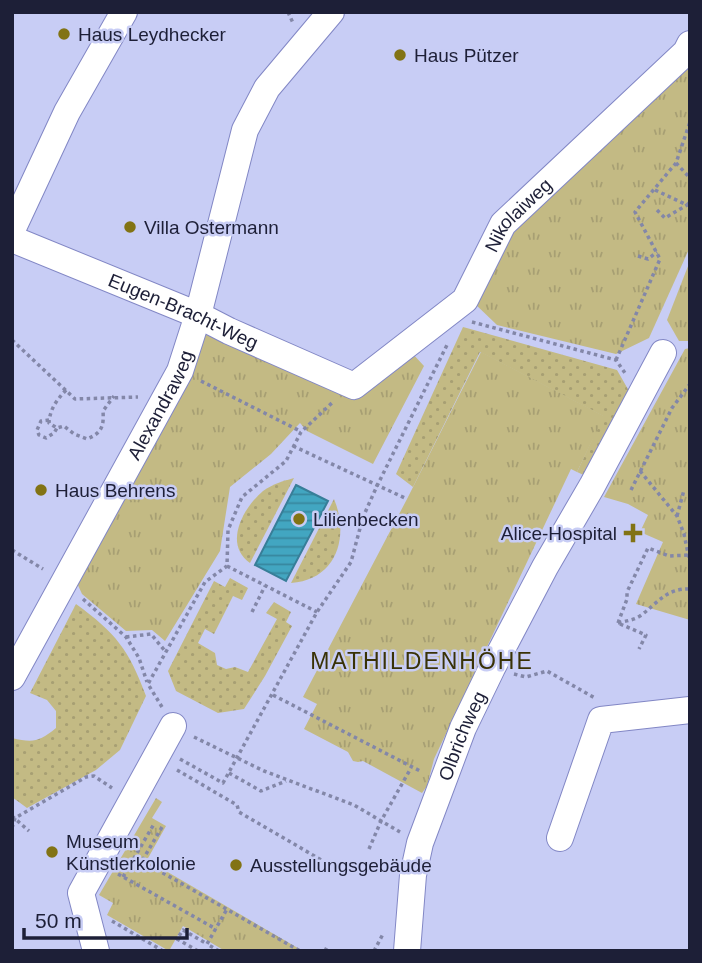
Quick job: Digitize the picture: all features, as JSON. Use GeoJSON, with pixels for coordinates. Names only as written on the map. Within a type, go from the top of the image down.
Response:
{"type":"FeatureCollection","features":[{"type":"Feature","properties":{"kind":"street"},"geometry":{"type":"LineString","coordinates":[[12,230],[67,111],[124,12]]}},
{"type":"Feature","properties":{"kind":"street","name":"Alexandraweg"},"geometry":{"type":"LineString","coordinates":[[12,677],[180,371],[198,315],[245,130],[267,88],[331,12]]}},
{"type":"Feature","properties":{"kind":"street","name":"Nikolaiweg"},"geometry":{"type":"LineString","coordinates":[[354,386],[466,300],[503,224],[686,52],[690,44]]}},
{"type":"Feature","properties":{"kind":"street","name":"Eugen-Bracht-Weg"},"geometry":{"type":"LineString","coordinates":[[12,239],[198,315],[354,386]]}},
{"type":"Feature","properties":{"kind":"street","name":"Olbrichweg"},"geometry":{"type":"LineString","coordinates":[[407,951],[413,874],[420,843],[443,779],[492,668],[663,353]]}},
{"type":"Feature","properties":{"kind":"street"},"geometry":{"type":"LineString","coordinates":[[561,838],[601,720],[690,710]]}},
{"type":"Feature","properties":{"kind":"street"},"geometry":{"type":"LineString","coordinates":[[96,951],[81,893],[173,726]]}},
{"type":"Feature","properties":{"kind":"path"},"geometry":{"type":"LineString","coordinates":[[616,360],[660,259],[635,212],[676,163],[689,125]]}},
{"type":"Feature","properties":{"kind":"path"},"geometry":{"type":"LineString","coordinates":[[681,147],[690,150]]}},
{"type":"Feature","properties":{"kind":"path"},"geometry":{"type":"LineString","coordinates":[[676,163],[690,178]]}},
{"type":"Feature","properties":{"kind":"path"},"geometry":{"type":"LineString","coordinates":[[655,190],[688,204]]}},
{"type":"Feature","properties":{"kind":"path"},"geometry":{"type":"LineString","coordinates":[[657,210],[665,218],[688,204]]}},
{"type":"Feature","properties":{"kind":"path"},"geometry":{"type":"LineString","coordinates":[[638,256],[648,259],[657,252]]}},
{"type":"Feature","properties":{"kind":"path"},"geometry":{"type":"LineString","coordinates":[[460,319],[616,360],[639,394]]}},
{"type":"Feature","properties":{"kind":"path"},"geometry":{"type":"LineString","coordinates":[[12,340],[75,399],[114,396],[166,398]]}},
{"type":"Feature","properties":{"kind":"path"},"geometry":{"type":"LineString","coordinates":[[177,757],[223,783],[317,612],[351,562],[363,517],[377,485],[448,343]]}},
{"type":"Feature","properties":{"kind":"path"},"geometry":{"type":"LineString","coordinates":[[180,371],[301,432]]}},
{"type":"Feature","properties":{"kind":"path"},"geometry":{"type":"LineString","coordinates":[[227,566],[228,530],[242,497],[286,461],[301,432],[354,386]]}},
{"type":"Feature","properties":{"kind":"path"},"geometry":{"type":"LineString","coordinates":[[631,490],[672,408],[689,386]]}},
{"type":"Feature","properties":{"kind":"path"},"geometry":{"type":"LineString","coordinates":[[57,428],[49,423],[50,412],[56,400],[66,390]]}},
{"type":"Feature","properties":{"kind":"path"},"geometry":{"type":"LineString","coordinates":[[49,420],[41,421],[38,435],[46,438],[57,428],[64,426],[74,435],[87,439],[98,435],[104,424],[103,411],[114,396]]}},
{"type":"Feature","properties":{"kind":"path"},"geometry":{"type":"LineString","coordinates":[[293,446],[407,499]]}},
{"type":"Feature","properties":{"kind":"path"},"geometry":{"type":"LineString","coordinates":[[640,471],[677,516],[690,563]]}},
{"type":"Feature","properties":{"kind":"path"},"geometry":{"type":"LineString","coordinates":[[677,516],[684,490]]}},
{"type":"Feature","properties":{"kind":"path"},"geometry":{"type":"LineString","coordinates":[[618,623],[627,592],[648,548],[669,556],[689,556]]}},
{"type":"Feature","properties":{"kind":"path"},"geometry":{"type":"LineString","coordinates":[[12,550],[48,572]]}},
{"type":"Feature","properties":{"kind":"path"},"geometry":{"type":"LineString","coordinates":[[227,566],[317,612]]}},
{"type":"Feature","properties":{"kind":"path"},"geometry":{"type":"LineString","coordinates":[[148,684],[205,582],[227,566]]}},
{"type":"Feature","properties":{"kind":"path"},"geometry":{"type":"LineString","coordinates":[[251,612],[265,586]]}},
{"type":"Feature","properties":{"kind":"path"},"geometry":{"type":"LineString","coordinates":[[618,623],[638,617],[661,596],[678,589],[690,589]]}},
{"type":"Feature","properties":{"kind":"path"},"geometry":{"type":"LineString","coordinates":[[87,603],[126,637],[139,658],[148,684],[173,726],[237,758],[354,805],[400,832]]}},
{"type":"Feature","properties":{"kind":"path"},"geometry":{"type":"LineString","coordinates":[[618,623],[646,635],[639,649]]}},
{"type":"Feature","properties":{"kind":"path"},"geometry":{"type":"LineString","coordinates":[[126,637],[151,634],[165,651]]}},
{"type":"Feature","properties":{"kind":"path"},"geometry":{"type":"LineString","coordinates":[[492,668],[526,677],[547,671],[595,696],[601,720]]}},
{"type":"Feature","properties":{"kind":"path"},"geometry":{"type":"LineString","coordinates":[[273,695],[411,768],[443,779]]}},
{"type":"Feature","properties":{"kind":"path"},"geometry":{"type":"LineString","coordinates":[[171,767],[237,805],[239,812],[330,865]]}},
{"type":"Feature","properties":{"kind":"path"},"geometry":{"type":"LineString","coordinates":[[369,849],[381,821],[411,768]]}},
{"type":"Feature","properties":{"kind":"path"},"geometry":{"type":"LineString","coordinates":[[229,773],[261,791],[288,780]]}},
{"type":"Feature","properties":{"kind":"path"},"geometry":{"type":"LineString","coordinates":[[14,817],[86,777],[93,776],[132,800]]}},
{"type":"Feature","properties":{"kind":"path"},"geometry":{"type":"LineString","coordinates":[[12,828],[14,817]]}},
{"type":"Feature","properties":{"kind":"path"},"geometry":{"type":"LineString","coordinates":[[14,817],[29,831]]}},
{"type":"Feature","properties":{"kind":"path"},"geometry":{"type":"LineString","coordinates":[[123,877],[154,824]]}},
{"type":"Feature","properties":{"kind":"path"},"geometry":{"type":"LineString","coordinates":[[162,827],[142,860],[300,951]]}},
{"type":"Feature","properties":{"kind":"path"},"geometry":{"type":"LineString","coordinates":[[115,872],[216,929]]}},
{"type":"Feature","properties":{"kind":"path"},"geometry":{"type":"LineString","coordinates":[[207,944],[228,908]]}},
{"type":"Feature","properties":{"kind":"path"},"geometry":{"type":"LineString","coordinates":[[104,916],[163,951]]}},
{"type":"Feature","properties":{"kind":"path"},"geometry":{"type":"LineString","coordinates":[[198,951],[177,939],[183,930],[219,951]]}},
{"type":"Feature","properties":{"kind":"path"},"geometry":{"type":"LineString","coordinates":[[325,951],[328,945]]}},
{"type":"Feature","properties":{"kind":"green space"},"geometry":{"type":"Polygon","coordinates":[[[690,59],[690,247],[649,338],[616,354],[497,325],[473,302],[508,227],[690,59]]]}},
{"type":"Feature","properties":{"kind":"green space"},"geometry":{"type":"Polygon","coordinates":[[[690,261],[690,341],[679,341],[667,320],[690,261]]]}},
{"type":"Feature","properties":{"kind":"green space"},"geometry":{"type":"Polygon","coordinates":[[[463,327],[617,370],[629,391],[588,477],[577,472],[603,416],[480,352],[413,487],[396,474],[463,327]]]}},
{"type":"Feature","properties":{"kind":"green space"},"geometry":{"type":"Polygon","coordinates":[[[203,333],[356,395],[412,353],[424,366],[373,464],[307,431],[300,423],[271,454],[230,487],[220,551],[165,641],[152,630],[126,631],[82,594],[77,583],[203,333]]]}},
{"type":"Feature","properties":{"kind":"green space"},"geometry":{"type":"Polygon","coordinates":[[[690,348],[690,620],[636,604],[663,542],[640,532],[648,515],[628,504],[604,497],[685,349],[690,348]]]}},
{"type":"Feature","properties":{"kind":"green space"},"geometry":{"type":"Polygon","coordinates":[[[481,352],[604,416],[577,472],[571,469],[434,759],[427,786],[422,793],[363,761],[353,761],[348,752],[304,729],[317,704],[303,697],[481,352]]]}},
{"type":"Feature","properties":{"kind":"green space"},"geometry":{"type":"Polygon","coordinates":[[[294,478],[250,563],[238,546],[237,536],[243,516],[263,491],[294,478]]]}},
{"type":"Feature","properties":{"kind":"green space"},"geometry":{"type":"Polygon","coordinates":[[[334,499],[340,528],[335,554],[329,565],[319,574],[291,583],[334,499]]]}},
{"type":"Feature","properties":{"kind":"green space"},"geometry":{"type":"Polygon","coordinates":[[[230,578],[248,588],[242,600],[233,596],[214,634],[205,629],[198,643],[215,653],[217,665],[248,672],[277,619],[266,613],[274,602],[291,612],[286,622],[292,626],[244,709],[218,713],[176,691],[168,671],[214,581],[225,587],[230,578]]]}},
{"type":"Feature","properties":{"kind":"green space"},"geometry":{"type":"Polygon","coordinates":[[[76,604],[120,644],[134,666],[146,696],[120,750],[96,770],[27,808],[12,797],[12,738],[36,740],[56,728],[56,711],[47,700],[30,693],[76,604]]]}},
{"type":"Feature","properties":{"kind":"green space"},"geometry":{"type":"Polygon","coordinates":[[[156,798],[162,802],[152,818],[166,826],[147,860],[303,951],[225,951],[183,926],[169,951],[107,915],[113,903],[99,895],[156,798]]]}},
{"type":"Feature","properties":{"kind":"water","name":"Lilienbecken"},"geometry":{"type":"Polygon","coordinates":[[[296,485],[328,501],[286,581],[255,565],[296,485]]]}},
{"type":"Feature","properties":{"kind":"place","name":"Haus Leydhecker"},"geometry":{"type":"Point","coordinates":[64,34]}},
{"type":"Feature","properties":{"kind":"place","name":"Haus Pützer"},"geometry":{"type":"Point","coordinates":[400,55]}},
{"type":"Feature","properties":{"kind":"place","name":"Villa Ostermann"},"geometry":{"type":"Point","coordinates":[130,227]}},
{"type":"Feature","properties":{"kind":"place","name":"Haus Behrens"},"geometry":{"type":"Point","coordinates":[41,490]}},
{"type":"Feature","properties":{"kind":"place","name":"Lilienbecken"},"geometry":{"type":"Point","coordinates":[299,519]}},
{"type":"Feature","properties":{"kind":"place","name":"Alice-Hospital"},"geometry":{"type":"Point","coordinates":[633,533]}},
{"type":"Feature","properties":{"kind":"place","name":"Museum Künstlerkolonie"},"geometry":{"type":"Point","coordinates":[52,852]}},
{"type":"Feature","properties":{"kind":"place","name":"Ausstellungsgebäude"},"geometry":{"type":"Point","coordinates":[236,865]}},
{"type":"Feature","properties":{"kind":"district","name":"MATHILDENHÖHE"},"geometry":{"type":"Point","coordinates":[422,661]}}]}
